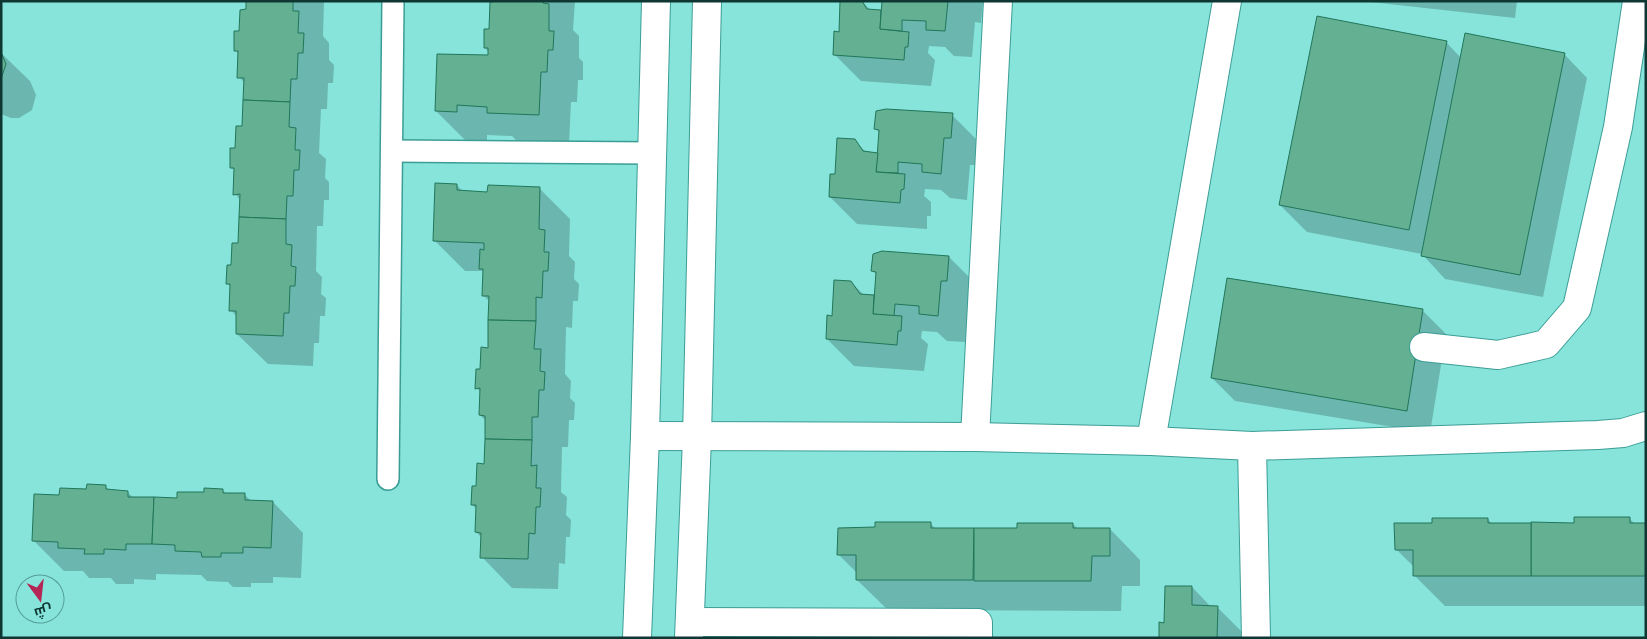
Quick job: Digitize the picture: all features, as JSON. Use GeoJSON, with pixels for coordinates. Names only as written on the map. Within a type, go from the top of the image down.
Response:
{"type":"FeatureCollection","features":[{"type":"Feature","properties":{"kind":"street"},"geometry":{"type":"LineString","coordinates":[[637,638],[645,436],[656,1]]}},
{"type":"Feature","properties":{"kind":"street"},"geometry":{"type":"LineString","coordinates":[[707,1],[697,438],[690,630],[978,623],[978,638]]}},
{"type":"Feature","properties":{"kind":"street"},"geometry":{"type":"LineString","coordinates":[[975,437],[998,1]]}},
{"type":"Feature","properties":{"kind":"street"},"geometry":{"type":"LineString","coordinates":[[1151,441],[1227,1]]}},
{"type":"Feature","properties":{"kind":"street"},"geometry":{"type":"LineString","coordinates":[[1424,347],[1498,356],[1546,344],[1577,308],[1618,127],[1637,1]]}},
{"type":"Feature","properties":{"kind":"street"},"geometry":{"type":"LineString","coordinates":[[645,436],[697,438],[975,437],[1151,441],[1252,446],[1598,435],[1623,433],[1646,426]]}},
{"type":"Feature","properties":{"kind":"street"},"geometry":{"type":"LineString","coordinates":[[1252,446],[1256,638]]}},
{"type":"Feature","properties":{"kind":"lane"},"geometry":{"type":"LineString","coordinates":[[388,479],[393,1]]}},
{"type":"Feature","properties":{"kind":"lane"},"geometry":{"type":"LineString","coordinates":[[392,151],[653,153]]}},
{"type":"Feature","properties":{"kind":"building"},"geometry":{"type":"Polygon","coordinates":[[[246,1],[293,1],[293,11],[299,11],[298,33],[304,33],[303,53],[298,53],[297,79],[291,79],[290,102],[243,100],[244,78],[237,78],[238,51],[234,51],[234,31],[239,31],[240,10],[246,9],[246,1]]]}},
{"type":"Feature","properties":{"kind":"building"},"geometry":{"type":"Polygon","coordinates":[[[543,1],[543,3],[549,4],[549,31],[554,31],[553,50],[548,50],[547,72],[541,72],[539,115],[487,113],[487,107],[457,105],[457,112],[435,111],[437,54],[488,55],[488,48],[484,48],[484,29],[489,29],[490,2],[543,1]]]}},
{"type":"Feature","properties":{"kind":"building"},"geometry":{"type":"Polygon","coordinates":[[[840,1],[862,1],[867,9],[881,10],[880,29],[909,32],[908,47],[905,47],[904,60],[833,55],[834,31],[839,32],[840,1]]]}},
{"type":"Feature","properties":{"kind":"building"},"geometry":{"type":"Polygon","coordinates":[[[882,1],[948,1],[945,31],[926,30],[926,21],[902,20],[902,31],[880,29],[882,1]]]}},
{"type":"Feature","properties":{"kind":"building"},"geometry":{"type":"Polygon","coordinates":[[[1317,16],[1447,41],[1409,230],[1279,205],[1317,16]]]}},
{"type":"Feature","properties":{"kind":"building"},"geometry":{"type":"Polygon","coordinates":[[[1465,33],[1565,53],[1520,275],[1421,256],[1465,33]]]}},
{"type":"Feature","properties":{"kind":"building"},"geometry":{"type":"Polygon","coordinates":[[[1,52],[6,64],[1,79],[1,52]]]}},
{"type":"Feature","properties":{"kind":"building"},"geometry":{"type":"Polygon","coordinates":[[[243,100],[290,102],[289,127],[296,128],[295,150],[300,150],[299,170],[294,170],[293,196],[287,196],[286,219],[239,217],[240,194],[233,195],[234,168],[230,168],[230,148],[235,148],[236,126],[242,126],[243,100]]]}},
{"type":"Feature","properties":{"kind":"building"},"geometry":{"type":"Polygon","coordinates":[[[886,109],[953,113],[951,138],[944,138],[941,174],[922,172],[922,164],[898,162],[898,173],[876,172],[879,130],[874,129],[876,111],[886,109]]]}},
{"type":"Feature","properties":{"kind":"building"},"geometry":{"type":"Polygon","coordinates":[[[837,138],[855,139],[863,151],[878,153],[876,172],[905,174],[904,189],[901,190],[900,203],[829,197],[830,174],[835,174],[837,138]]]}},
{"type":"Feature","properties":{"kind":"building"},"geometry":{"type":"Polygon","coordinates":[[[435,183],[457,184],[457,190],[487,192],[488,185],[540,187],[539,229],[545,230],[544,252],[549,252],[548,271],[543,271],[542,298],[536,297],[536,321],[488,320],[489,296],[482,296],[483,269],[479,269],[480,249],[484,250],[484,243],[433,241],[435,183]]]}},
{"type":"Feature","properties":{"kind":"building"},"geometry":{"type":"Polygon","coordinates":[[[239,217],[286,219],[286,244],[292,245],[291,266],[296,267],[295,286],[290,286],[289,313],[284,313],[283,336],[236,334],[236,311],[229,311],[230,284],[226,284],[227,265],[231,265],[232,243],[238,243],[239,217]]]}},
{"type":"Feature","properties":{"kind":"building"},"geometry":{"type":"Polygon","coordinates":[[[882,251],[949,256],[947,281],[941,281],[938,316],[919,314],[919,306],[895,304],[894,316],[873,314],[876,272],[871,271],[873,254],[882,251]]]}},
{"type":"Feature","properties":{"kind":"building"},"geometry":{"type":"Polygon","coordinates":[[[1227,278],[1423,309],[1407,411],[1211,378],[1227,278]]]}},
{"type":"Feature","properties":{"kind":"building"},"geometry":{"type":"Polygon","coordinates":[[[834,280],[851,281],[860,294],[874,295],[873,314],[902,316],[901,331],[898,331],[897,345],[826,339],[827,315],[832,316],[834,280]]]}},
{"type":"Feature","properties":{"kind":"building"},"geometry":{"type":"Polygon","coordinates":[[[488,320],[536,321],[534,349],[541,349],[540,371],[545,372],[544,390],[539,390],[538,417],[532,417],[532,440],[485,439],[485,416],[479,415],[480,388],[475,389],[476,369],[480,369],[481,347],[488,348],[488,320]]]}},
{"type":"Feature","properties":{"kind":"building"},"geometry":{"type":"Polygon","coordinates":[[[485,439],[532,440],[531,466],[537,465],[536,488],[541,488],[540,507],[536,507],[535,534],[529,533],[528,559],[480,558],[481,533],[475,532],[476,505],[471,505],[472,486],[476,486],[477,463],[484,464],[485,439]]]}},
{"type":"Feature","properties":{"kind":"building"},"geometry":{"type":"Polygon","coordinates":[[[87,484],[106,485],[106,489],[128,491],[128,497],[154,497],[152,544],[126,544],[126,550],[104,549],[104,554],[84,554],[85,549],[58,548],[58,542],[32,541],[34,494],[59,495],[60,488],[86,489],[87,484]]]}},
{"type":"Feature","properties":{"kind":"building"},"geometry":{"type":"Polygon","coordinates":[[[204,488],[223,489],[223,493],[245,493],[245,500],[273,501],[271,548],[243,547],[243,553],[221,553],[221,557],[202,557],[201,552],[175,551],[175,545],[152,544],[154,497],[177,498],[177,492],[204,492],[204,488]]]}},
{"type":"Feature","properties":{"kind":"building"},"geometry":{"type":"Polygon","coordinates":[[[1574,517],[1630,517],[1630,523],[1646,523],[1646,576],[1531,576],[1531,522],[1574,523],[1574,517]]]}},
{"type":"Feature","properties":{"kind":"building"},"geometry":{"type":"Polygon","coordinates":[[[1432,518],[1488,518],[1488,523],[1531,523],[1531,576],[1413,576],[1413,550],[1395,550],[1394,523],[1432,523],[1432,518]]]}},
{"type":"Feature","properties":{"kind":"building"},"geometry":{"type":"Polygon","coordinates":[[[875,522],[931,522],[931,528],[974,528],[973,580],[856,580],[856,555],[837,555],[838,528],[875,527],[875,522]]]}},
{"type":"Feature","properties":{"kind":"building"},"geometry":{"type":"Polygon","coordinates":[[[1017,523],[1073,523],[1073,528],[1110,528],[1110,556],[1092,556],[1091,581],[974,581],[974,528],[1017,528],[1017,523]]]}},
{"type":"Feature","properties":{"kind":"building"},"geometry":{"type":"Polygon","coordinates":[[[1165,586],[1192,586],[1192,605],[1218,606],[1217,638],[1159,638],[1159,622],[1164,623],[1165,586]]]}}]}
